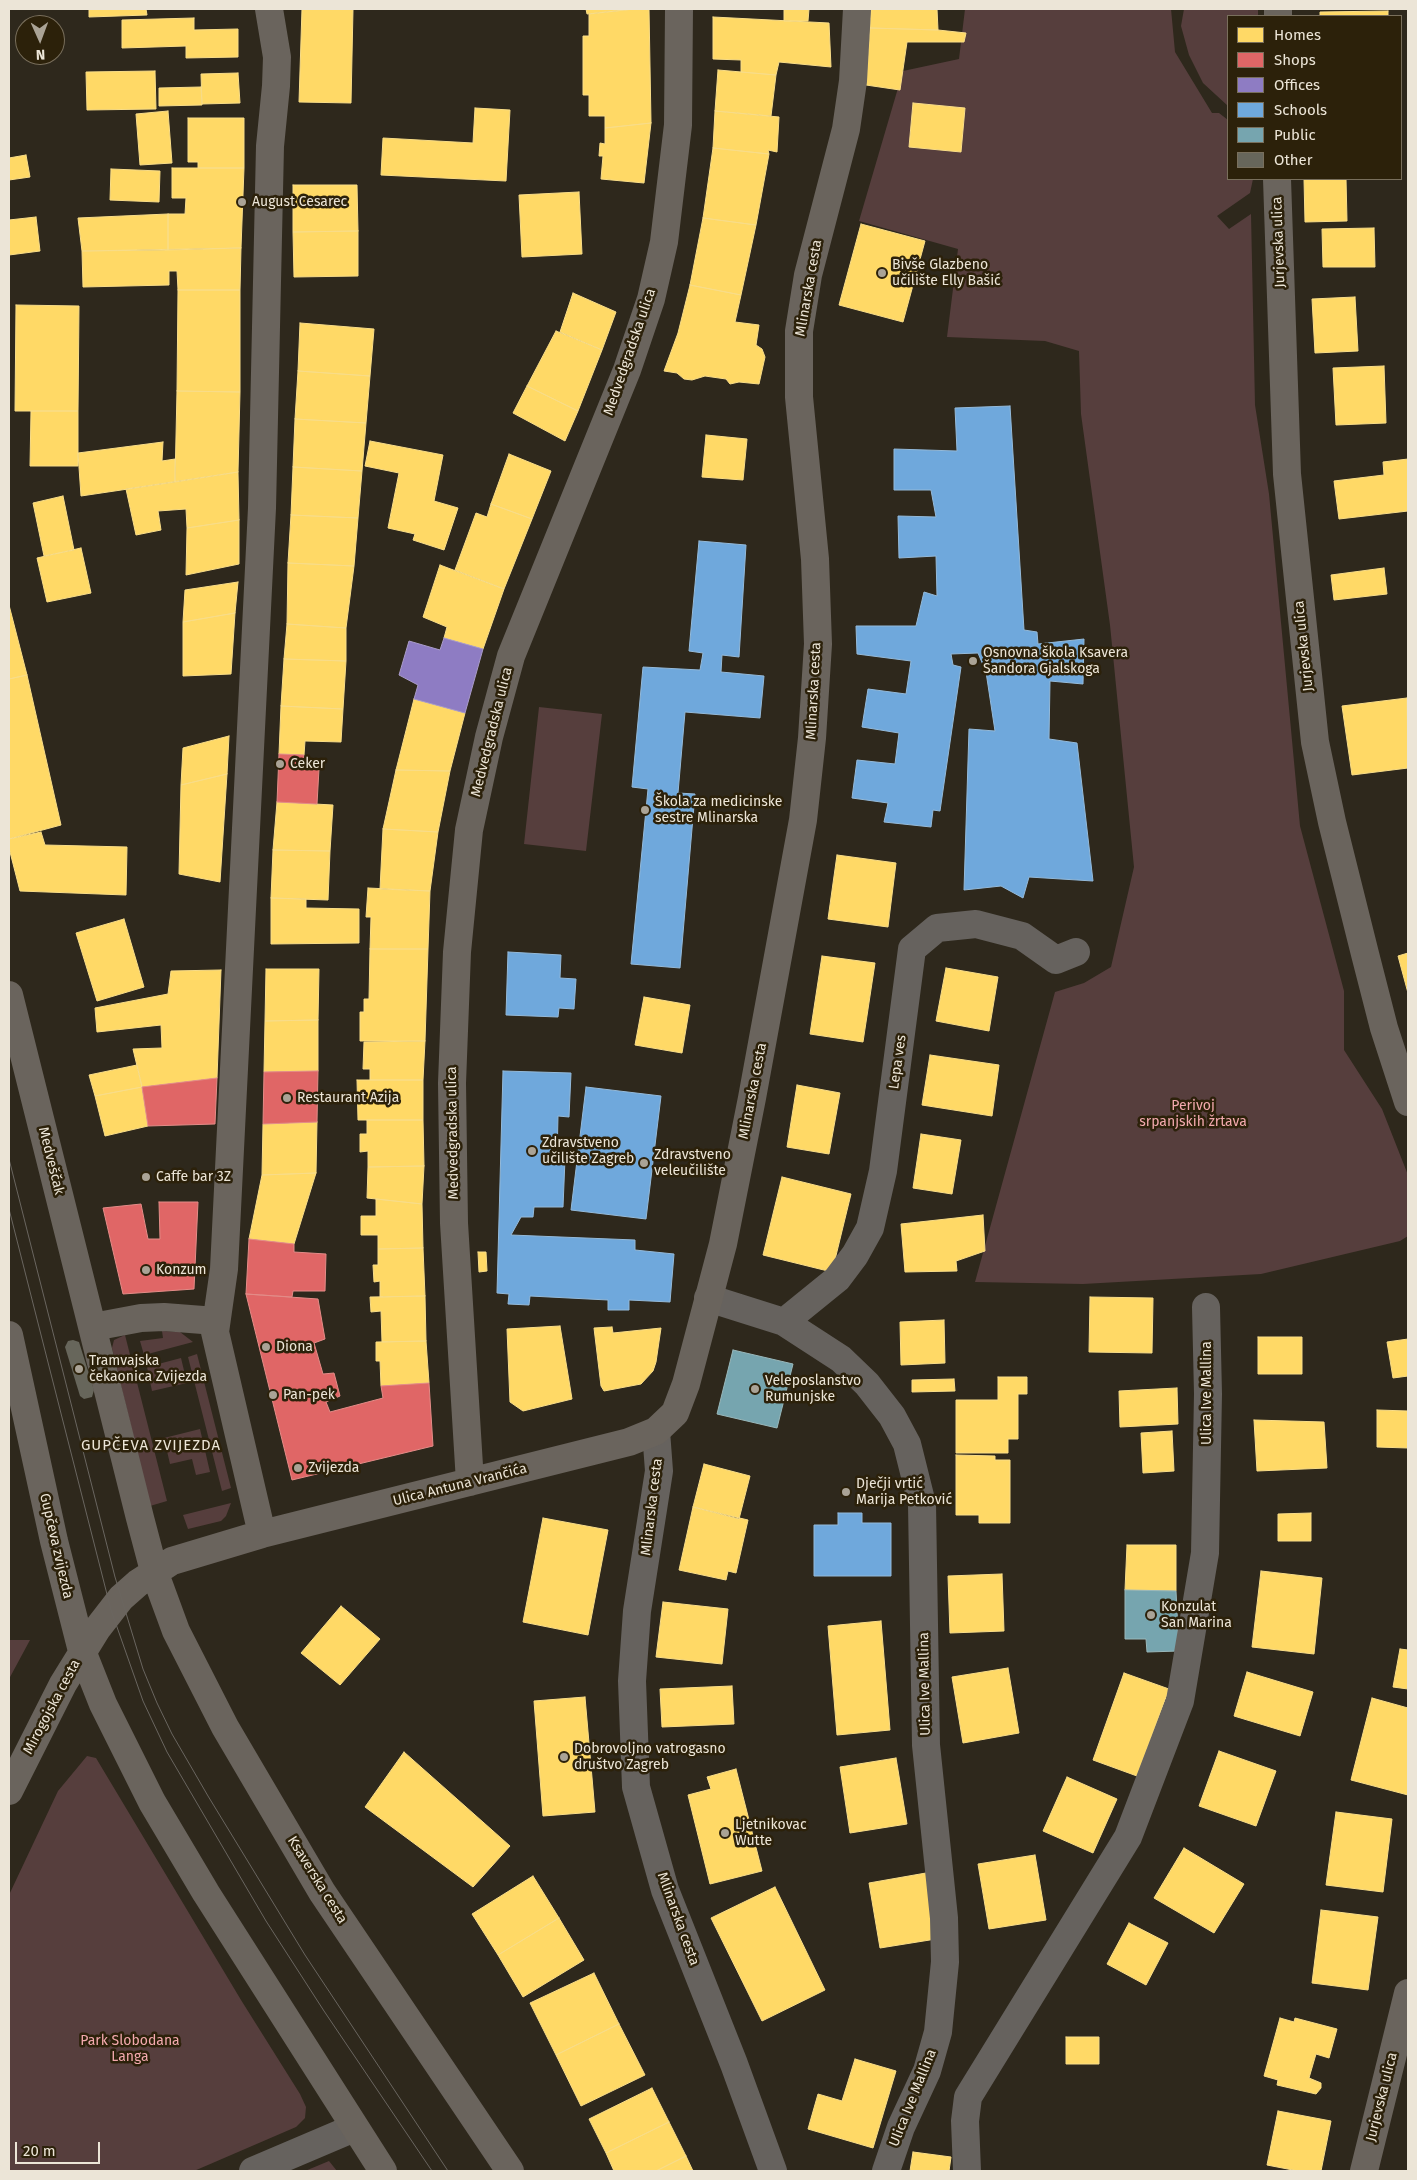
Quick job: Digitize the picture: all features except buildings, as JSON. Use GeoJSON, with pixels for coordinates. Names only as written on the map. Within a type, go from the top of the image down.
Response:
{"type":"FeatureCollection","features":[{"type":"Feature","properties":{"kind":"main road"},"geometry":{"type":"LineString","coordinates":[[269,9],[276,57],[276,86],[270,146],[262,508],[225,1252],[216,1321],[216,1344],[262,1534],[190,1554],[154,1572],[121,1598],[82,1651],[108,1712],[152,1802],[354,2128],[383,2171]]}},
{"type":"Feature","properties":{"kind":"main road","name":"Medvedgradska ulica"},"geometry":{"type":"LineString","coordinates":[[470,1482],[454,1223],[452,1083],[457,952],[468,830],[489,737],[511,656],[626,371],[651,299],[664,242],[678,125],[679,9]]}},
{"type":"Feature","properties":{"kind":"main road","name":"Mlinarska cesta"},"geometry":{"type":"LineString","coordinates":[[656,1431],[675,1413],[680,1402],[722,1244],[758,1070],[802,820],[812,738],[818,644],[815,558],[799,397],[799,331],[808,275],[846,129],[853,81],[857,9]]}},
{"type":"Feature","properties":{"kind":"main road","name":"Jurjevska ulica"},"geometry":{"type":"LineString","coordinates":[[1276,180],[1287,474],[1315,742],[1332,822],[1367,963],[1384,1028],[1408,1102]]}},
{"type":"Feature","properties":{"kind":"main road","name":"Medveščak"},"geometry":{"type":"LineString","coordinates":[[9,995],[93,1327]]}},
{"type":"Feature","properties":{"kind":"main road"},"geometry":{"type":"LineString","coordinates":[[154,1572],[93,1327],[164,1316],[216,1321]]}},
{"type":"Feature","properties":{"kind":"main road","name":"Gupčeva zvijezda"},"geometry":{"type":"LineString","coordinates":[[9,1335],[50,1524],[82,1651]]}},
{"type":"Feature","properties":{"kind":"main road","name":"Ulica Antuna Vrančića"},"geometry":{"type":"LineString","coordinates":[[262,1534],[629,1442],[656,1431]]}},
{"type":"Feature","properties":{"kind":"main road","name":"Ksaverska cesta"},"geometry":{"type":"LineString","coordinates":[[154,1572],[176,1631],[191,1664],[225,1727],[322,1892],[510,2171]]}},
{"type":"Feature","properties":{"kind":"main road","name":"Mirogojska cesta"},"geometry":{"type":"LineString","coordinates":[[9,1790],[82,1651]]}},
{"type":"Feature","properties":{"kind":"main road","name":"Jurjevska ulica"},"geometry":{"type":"LineString","coordinates":[[1364,2171],[1408,1993]]}},
{"type":"Feature","properties":{"kind":"street","name":"Lepa ves"},"geometry":{"type":"LineString","coordinates":[[784,1322],[836,1279],[855,1255],[870,1228],[883,1170],[912,949],[937,928],[976,924],[1022,936],[1056,960],[1076,952]]}},
{"type":"Feature","properties":{"kind":"street","name":"Ulica Ive Mallina"},"geometry":{"type":"LineString","coordinates":[[708,1298],[784,1322],[841,1359],[867,1384],[892,1416],[907,1444],[922,1504],[926,1745],[944,1918],[945,1962],[938,2032],[927,2071],[901,2128],[886,2171]]}},
{"type":"Feature","properties":{"kind":"street","name":"Ulica Ive Mallina"},"geometry":{"type":"LineString","coordinates":[[967,2171],[965,2121],[968,2097],[1128,1837],[1180,1701],[1205,1553],[1208,1394],[1206,1307]]}},
{"type":"Feature","properties":{"kind":"street","name":"Mlinarska cesta"},"geometry":{"type":"LineString","coordinates":[[656,1431],[660,1458],[659,1471],[636,1611],[632,1681],[636,1787],[665,1890],[734,2064],[773,2171]]}},
{"type":"Feature","properties":{"kind":"street"},"geometry":{"type":"LineString","coordinates":[[252,2171],[354,2128]]}},
{"type":"Feature","properties":{"kind":"green space","name":"Perivoj srpanjskih žrtava"},"geometry":{"type":"Polygon","coordinates":[[[965,9],[1171,9],[1175,52],[1212,113],[1219,113],[1227,119],[1227,180],[1253,180],[1250,193],[1217,216],[1229,229],[1251,214],[1255,405],[1269,494],[1300,826],[1344,991],[1344,1050],[1382,1109],[1408,1175],[1408,1236],[1400,1241],[1261,1274],[1083,1284],[975,1282],[1055,992],[1084,983],[1111,967],[1134,867],[1110,625],[1081,414],[1079,351],[1045,341],[947,337],[958,249],[859,221],[903,71],[959,59],[965,9]]]}},
{"type":"Feature","properties":{"kind":"green space"},"geometry":{"type":"Polygon","coordinates":[[[1184,9],[1258,9],[1258,15],[1227,15],[1227,105],[1203,83],[1189,55],[1181,26],[1184,9]]]}},
{"type":"Feature","properties":{"kind":"green space"},"geometry":{"type":"Polygon","coordinates":[[[539,707],[602,714],[586,851],[524,844],[539,707]]]}},
{"type":"Feature","properties":{"kind":"green space"},"geometry":{"type":"Polygon","coordinates":[[[162,1331],[180,1332],[193,1342],[144,1355],[140,1341],[163,1338],[162,1331]]]}},
{"type":"Feature","properties":{"kind":"green space"},"geometry":{"type":"Polygon","coordinates":[[[125,1335],[167,1501],[150,1506],[112,1348],[114,1340],[125,1335]]]}},
{"type":"Feature","properties":{"kind":"green space"},"geometry":{"type":"Polygon","coordinates":[[[197,1354],[231,1488],[222,1491],[188,1357],[197,1354]]]}},
{"type":"Feature","properties":{"kind":"green space"},"geometry":{"type":"Polygon","coordinates":[[[181,1358],[187,1383],[152,1391],[147,1367],[181,1358]]]}},
{"type":"Feature","properties":{"kind":"green space"},"geometry":{"type":"Polygon","coordinates":[[[200,1429],[210,1472],[196,1475],[192,1459],[170,1464],[164,1438],[200,1429]]]}},
{"type":"Feature","properties":{"kind":"green space"},"geometry":{"type":"Polygon","coordinates":[[[231,1503],[226,1516],[221,1521],[188,1529],[183,1515],[231,1503]]]}},
{"type":"Feature","properties":{"kind":"green space"},"geometry":{"type":"Polygon","coordinates":[[[9,1640],[30,1640],[9,1679],[9,1640]]]}},
{"type":"Feature","properties":{"kind":"green space","name":"Park Slobodana Langa"},"geometry":{"type":"Polygon","coordinates":[[[87,1756],[96,1758],[241,2000],[300,2094],[306,2107],[305,2118],[296,2127],[194,2171],[9,2171],[9,1895],[58,1791],[87,1756]]]}},
{"type":"Feature","properties":{"kind":"green space"},"geometry":{"type":"Polygon","coordinates":[[[329,2161],[337,2171],[305,2171],[329,2161]]]}},
{"type":"Feature","properties":{"kind":"tram line"},"geometry":{"type":"LineString","coordinates":[[9,1159],[115,1577],[143,1669],[157,1703],[172,1734],[208,1796],[305,1955],[448,2171]]}},
{"type":"Feature","properties":{"kind":"tram line"},"geometry":{"type":"LineString","coordinates":[[9,1209],[111,1610],[143,1701],[167,1752],[266,1921],[432,2171]]}},
{"type":"Feature","properties":{"kind":"place","name":"August Cesarec"},"geometry":{"type":"Point","coordinates":[242,202]}},
{"type":"Feature","properties":{"kind":"place","name":"Bivše Glazbeno učilište Elly Bašić"},"geometry":{"type":"Point","coordinates":[882,273]}},
{"type":"Feature","properties":{"kind":"place","name":"Osnovna škola Ksavera Šandora Gjalskoga"},"geometry":{"type":"Point","coordinates":[973,661]}},
{"type":"Feature","properties":{"kind":"place","name":"Ceker"},"geometry":{"type":"Point","coordinates":[280,764]}},
{"type":"Feature","properties":{"kind":"place","name":"Škola za medicinske sestre Mlinarska"},"geometry":{"type":"Point","coordinates":[645,810]}},
{"type":"Feature","properties":{"kind":"place","name":"Restaurant Azija"},"geometry":{"type":"Point","coordinates":[287,1098]}},
{"type":"Feature","properties":{"kind":"place","name":"Zdravstveno učilište Zagreb"},"geometry":{"type":"Point","coordinates":[532,1151]}},
{"type":"Feature","properties":{"kind":"place","name":"Zdravstveno veleučilište"},"geometry":{"type":"Point","coordinates":[644,1163]}},
{"type":"Feature","properties":{"kind":"place","name":"Caffe bar 3Z"},"geometry":{"type":"Point","coordinates":[146,1177]}},
{"type":"Feature","properties":{"kind":"place","name":"Konzum"},"geometry":{"type":"Point","coordinates":[146,1270]}},
{"type":"Feature","properties":{"kind":"place","name":"Diona"},"geometry":{"type":"Point","coordinates":[266,1347]}},
{"type":"Feature","properties":{"kind":"place","name":"Tramvajska čekaonica Zvijezda"},"geometry":{"type":"Point","coordinates":[79,1369]}},
{"type":"Feature","properties":{"kind":"place","name":"Veleposlanstvo Rumunjske"},"geometry":{"type":"Point","coordinates":[755,1389]}},
{"type":"Feature","properties":{"kind":"place","name":"Pan-pek"},"geometry":{"type":"Point","coordinates":[273,1395]}},
{"type":"Feature","properties":{"kind":"place","name":"Zvijezda"},"geometry":{"type":"Point","coordinates":[298,1468]}},
{"type":"Feature","properties":{"kind":"place","name":"Dječji vrtić Marija Petković"},"geometry":{"type":"Point","coordinates":[846,1492]}},
{"type":"Feature","properties":{"kind":"place","name":"Konzulat San Marina"},"geometry":{"type":"Point","coordinates":[1151,1615]}},
{"type":"Feature","properties":{"kind":"place","name":"Dobrovoljno vatrogasno društvo Zagreb"},"geometry":{"type":"Point","coordinates":[564,1757]}},
{"type":"Feature","properties":{"kind":"place","name":"Ljetnikovac Wutte"},"geometry":{"type":"Point","coordinates":[725,1833]}},
{"type":"Feature","properties":{"kind":"district","name":"GUPČEVA ZVIJEZDA"},"geometry":{"type":"Point","coordinates":[151,1446]}}]}
